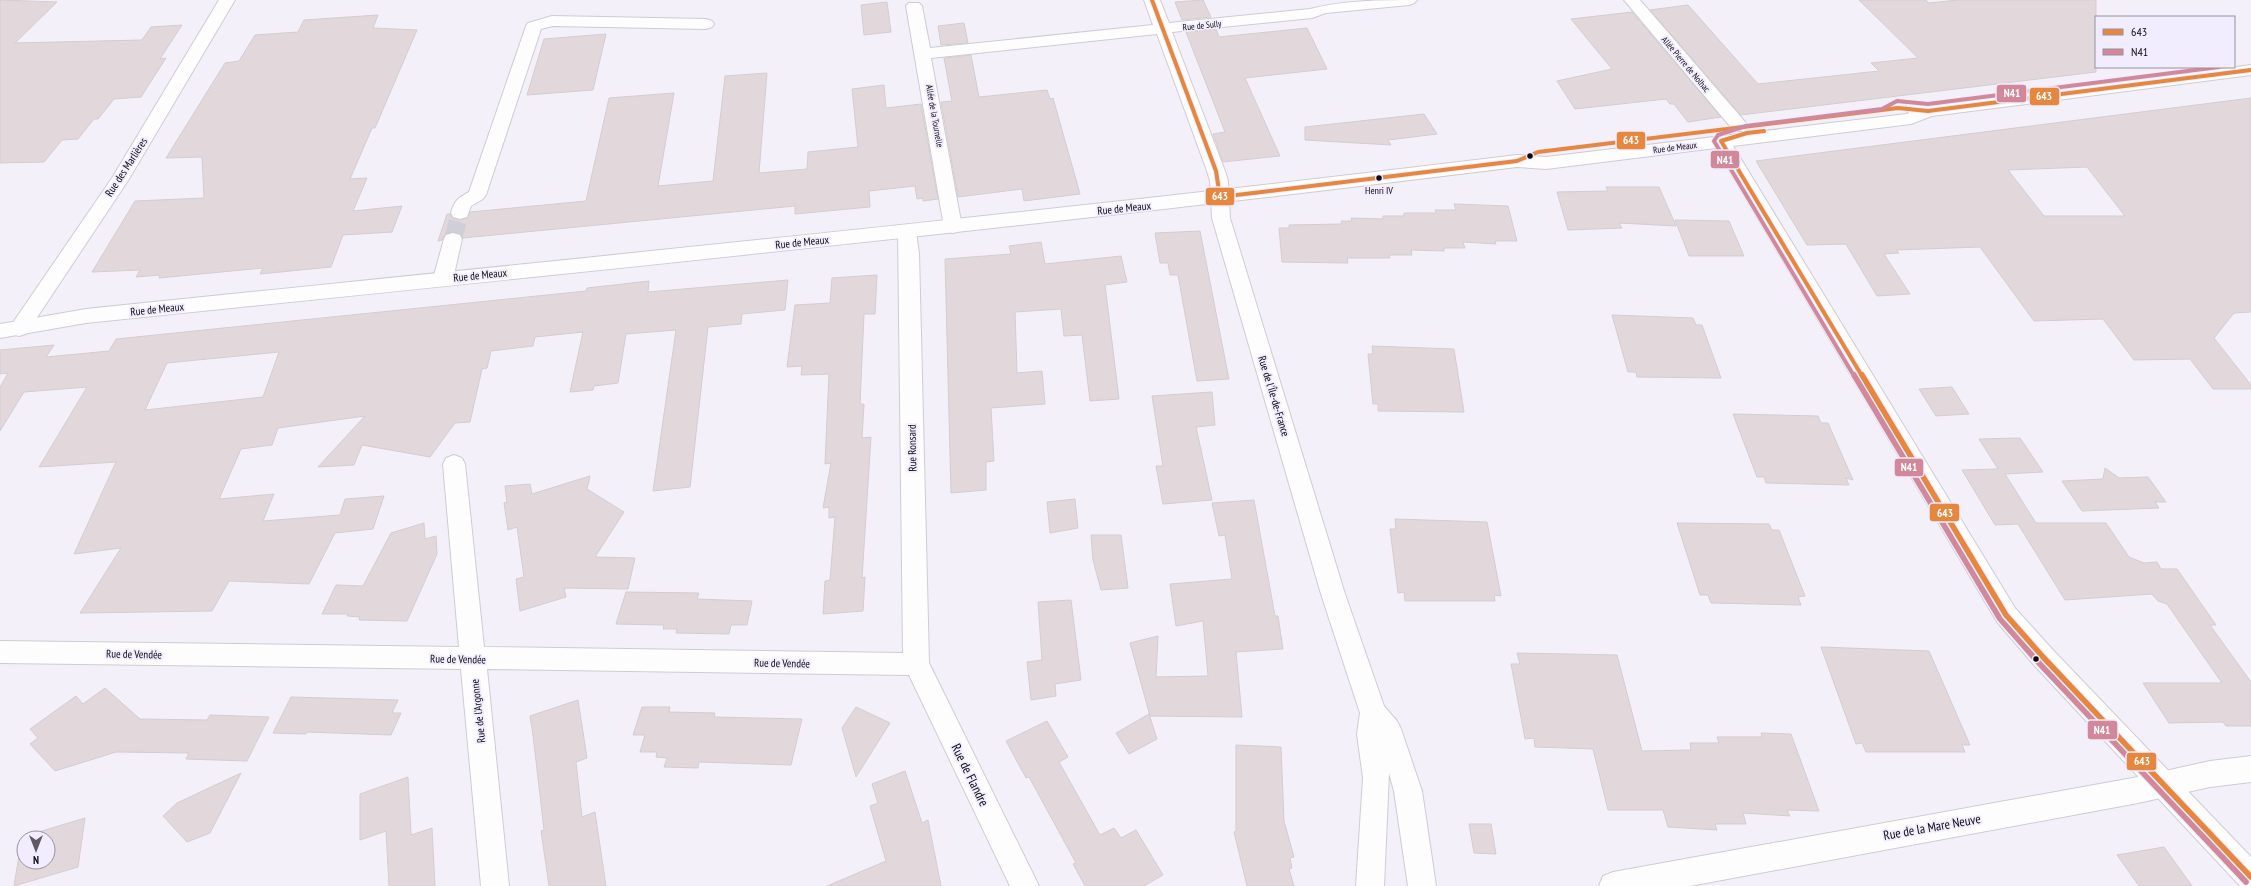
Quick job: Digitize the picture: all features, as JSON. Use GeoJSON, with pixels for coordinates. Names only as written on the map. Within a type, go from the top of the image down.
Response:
{"type":"FeatureCollection","features":[{"type":"Feature","properties":{"kind":"street","name":"Rue des Marlières"},"geometry":{"type":"LineString","coordinates":[[16,325],[120,179],[227,0]]}},
{"type":"Feature","properties":{"kind":"street","name":"Rue de l'Île-de-France"},"geometry":{"type":"LineString","coordinates":[[1152,0],[1216,170],[1221,218],[1333,594],[1373,713]]}},
{"type":"Feature","properties":{"kind":"street","name":"Rue de Sully"},"geometry":{"type":"LineString","coordinates":[[923,54],[1312,13],[1324,9],[1409,0]]}},
{"type":"Feature","properties":{"kind":"street","name":"Allée Pierre de Nolhac"},"geometry":{"type":"LineString","coordinates":[[1632,0],[1740,127]]}},
{"type":"Feature","properties":{"kind":"street","name":"Allée de la Tournelle"},"geometry":{"type":"LineString","coordinates":[[914,6],[953,227]]}},
{"type":"Feature","properties":{"kind":"street"},"geometry":{"type":"LineString","coordinates":[[460,213],[463,203],[477,195],[534,26],[552,21],[706,24]]}},
{"type":"Feature","properties":{"kind":"street","name":"Rue de Meaux"},"geometry":{"type":"LineString","coordinates":[[1516,161],[1538,152],[1898,108],[1928,110],[2251,70]]}},
{"type":"Feature","properties":{"kind":"street"},"geometry":{"type":"LineString","coordinates":[[1898,108],[1884,116],[1747,133],[1721,141],[2006,615],[2043,657],[2251,877]]}},
{"type":"Feature","properties":{"kind":"street","name":"Rue de Meaux"},"geometry":{"type":"LineString","coordinates":[[0,317],[16,325],[86,316],[907,232],[1220,197],[1516,161],[1546,163],[1911,119],[1928,110]]}},
{"type":"Feature","properties":{"kind":"street"},"geometry":{"type":"LineString","coordinates":[[1586,158],[1599,151],[1721,136],[1740,127]]}},
{"type":"Feature","properties":{"kind":"street","name":"Rue Ronsard"},"geometry":{"type":"LineString","coordinates":[[907,232],[909,253],[916,664]]}},
{"type":"Feature","properties":{"kind":"street"},"geometry":{"type":"LineString","coordinates":[[443,279],[453,239]]}},
{"type":"Feature","properties":{"kind":"street","name":"Rue de l'Argonne"},"geometry":{"type":"LineString","coordinates":[[454,464],[495,886]]}},
{"type":"Feature","properties":{"kind":"street","name":"Rue de Vendée"},"geometry":{"type":"LineString","coordinates":[[0,652],[916,664]]}},
{"type":"Feature","properties":{"kind":"street","name":"Rue de Flandre"},"geometry":{"type":"LineString","coordinates":[[916,664],[1025,886]]}},
{"type":"Feature","properties":{"kind":"street"},"geometry":{"type":"LineString","coordinates":[[1370,886],[1376,780],[1370,734],[1373,713]]}},
{"type":"Feature","properties":{"kind":"street"},"geometry":{"type":"LineString","coordinates":[[1373,713],[1388,729],[1408,791],[1422,886]]}},
{"type":"Feature","properties":{"kind":"street","name":"Rue de la Mare Neuve"},"geometry":{"type":"LineString","coordinates":[[1613,886],[2210,774],[2251,769]]}},
{"type":"Feature","properties":{"kind":"building"},"geometry":{"type":"Polygon","coordinates":[[[0,0],[57,2],[15,43],[142,40],[151,27],[182,25],[160,59],[166,58],[141,97],[114,99],[98,119],[94,119],[78,139],[62,140],[44,162],[0,163],[0,0]]]}},
{"type":"Feature","properties":{"kind":"building"},"geometry":{"type":"Polygon","coordinates":[[[1203,0],[1211,17],[1182,20],[1175,2],[1203,0]]]}},
{"type":"Feature","properties":{"kind":"building"},"geometry":{"type":"Polygon","coordinates":[[[1859,0],[1926,0],[1929,3],[1958,0],[2096,0],[2096,72],[1741,115],[1650,10],[1688,5],[1758,84],[1879,71],[1871,63],[1918,58],[1859,0]]]}},
{"type":"Feature","properties":{"kind":"building"},"geometry":{"type":"Polygon","coordinates":[[[887,2],[891,32],[864,35],[861,5],[887,2]]]}},
{"type":"Feature","properties":{"kind":"building"},"geometry":{"type":"Polygon","coordinates":[[[1632,12],[1721,117],[1688,122],[1674,104],[1670,104],[1666,99],[1575,109],[1557,81],[1612,69],[1571,19],[1632,12]]]}},
{"type":"Feature","properties":{"kind":"building"},"geometry":{"type":"Polygon","coordinates":[[[378,15],[373,28],[417,30],[375,128],[372,128],[350,179],[367,178],[353,211],[402,206],[392,232],[343,235],[331,267],[260,274],[263,268],[159,278],[160,275],[136,277],[140,270],[92,272],[135,201],[204,198],[202,157],[166,158],[225,63],[239,61],[255,35],[298,32],[304,20],[378,15]]]}},
{"type":"Feature","properties":{"kind":"building"},"geometry":{"type":"Polygon","coordinates":[[[964,23],[968,43],[941,45],[938,26],[964,23]]]}},
{"type":"Feature","properties":{"kind":"building"},"geometry":{"type":"Polygon","coordinates":[[[1307,28],[1327,69],[1245,78],[1280,156],[1223,162],[1213,134],[1225,132],[1186,32],[1216,29],[1219,37],[1307,28]]]}},
{"type":"Feature","properties":{"kind":"building"},"geometry":{"type":"Polygon","coordinates":[[[606,34],[593,90],[527,95],[544,39],[606,34]]]}},
{"type":"Feature","properties":{"kind":"building"},"geometry":{"type":"Polygon","coordinates":[[[971,55],[979,97],[1047,90],[1050,99],[1053,98],[1080,194],[1024,201],[1022,189],[958,197],[941,102],[952,101],[944,58],[971,55]]]}},
{"type":"Feature","properties":{"kind":"building"},"geometry":{"type":"Polygon","coordinates":[[[767,73],[759,173],[807,169],[808,152],[858,147],[852,89],[884,85],[886,108],[921,104],[938,199],[923,201],[923,198],[917,199],[915,186],[869,191],[870,207],[795,214],[795,206],[463,238],[460,234],[453,232],[446,234],[442,240],[438,241],[447,214],[450,214],[453,218],[460,220],[467,218],[470,212],[586,201],[609,98],[674,93],[658,186],[713,181],[725,76],[767,73]]]}},
{"type":"Feature","properties":{"kind":"building"},"geometry":{"type":"Polygon","coordinates":[[[2251,98],[2251,312],[2234,313],[2214,338],[2251,385],[2251,389],[2213,389],[2190,359],[2134,360],[2103,319],[2034,321],[1980,247],[1896,250],[1899,253],[1884,254],[1910,294],[1877,296],[1846,244],[1807,245],[1756,161],[2251,98]],[[2087,167],[2008,170],[2044,216],[2125,216],[2087,167]]]}},
{"type":"Feature","properties":{"kind":"building"},"geometry":{"type":"Polygon","coordinates":[[[1424,114],[1437,134],[1388,140],[1391,145],[1305,140],[1305,127],[1424,114]]]}},
{"type":"Feature","properties":{"kind":"building"},"geometry":{"type":"Polygon","coordinates":[[[1606,187],[1659,187],[1676,226],[1619,223],[1622,228],[1568,230],[1557,192],[1608,191],[1606,187]]]}},
{"type":"Feature","properties":{"kind":"building"},"geometry":{"type":"Polygon","coordinates":[[[1454,204],[1508,206],[1517,241],[1495,241],[1496,244],[1463,242],[1465,248],[1444,248],[1444,251],[1411,250],[1412,255],[1389,255],[1390,258],[1347,258],[1348,263],[1282,262],[1279,228],[1289,228],[1289,225],[1342,224],[1341,221],[1352,221],[1351,218],[1383,219],[1383,216],[1404,216],[1404,213],[1436,213],[1435,210],[1456,210],[1454,204]]]}},
{"type":"Feature","properties":{"kind":"building"},"geometry":{"type":"Polygon","coordinates":[[[1675,220],[1729,221],[1744,256],[1689,256],[1675,220]]]}},
{"type":"Feature","properties":{"kind":"building"},"geometry":{"type":"Polygon","coordinates":[[[1200,231],[1229,379],[1197,381],[1178,275],[1170,275],[1168,263],[1160,263],[1155,233],[1200,231]]]}},
{"type":"Feature","properties":{"kind":"building"},"geometry":{"type":"Polygon","coordinates":[[[1041,242],[1045,264],[1121,256],[1127,282],[1105,285],[1119,399],[1090,401],[1082,335],[1064,336],[1061,309],[1015,312],[1017,373],[1042,371],[1045,404],[991,408],[994,461],[986,462],[986,490],[951,493],[945,259],[1011,254],[1009,246],[1041,242]]]}},
{"type":"Feature","properties":{"kind":"building"},"geometry":{"type":"Polygon","coordinates":[[[877,275],[875,314],[864,314],[860,404],[864,404],[862,438],[871,437],[862,578],[865,577],[863,611],[823,614],[825,581],[830,580],[835,517],[829,518],[829,507],[823,508],[831,463],[825,464],[829,374],[801,375],[802,366],[787,367],[795,305],[830,303],[832,278],[877,275]]]}},
{"type":"Feature","properties":{"kind":"building"},"geometry":{"type":"Polygon","coordinates":[[[788,280],[785,310],[742,314],[741,324],[708,327],[690,487],[653,491],[676,330],[626,334],[618,383],[594,386],[593,390],[570,392],[583,332],[535,337],[533,346],[491,351],[487,368],[482,369],[470,422],[455,423],[430,457],[362,445],[354,465],[318,467],[365,416],[278,428],[272,445],[241,449],[219,499],[274,494],[263,521],[340,515],[345,499],[384,496],[373,529],[335,533],[309,584],[229,581],[212,611],[80,613],[121,548],[74,554],[116,462],[39,467],[87,387],[24,392],[0,431],[0,387],[8,373],[0,374],[0,350],[54,345],[46,357],[109,351],[116,339],[586,291],[587,288],[649,281],[648,292],[788,280]],[[279,352],[167,363],[145,410],[263,397],[279,352]]]}},
{"type":"Feature","properties":{"kind":"building"},"geometry":{"type":"Polygon","coordinates":[[[1612,315],[1693,318],[1696,325],[1702,325],[1721,378],[1637,377],[1636,372],[1628,372],[1612,315]]]}},
{"type":"Feature","properties":{"kind":"building"},"geometry":{"type":"Polygon","coordinates":[[[1372,346],[1454,349],[1464,412],[1378,411],[1378,404],[1373,404],[1368,354],[1373,354],[1372,346]]]}},
{"type":"Feature","properties":{"kind":"building"},"geometry":{"type":"Polygon","coordinates":[[[1952,387],[1969,414],[1936,416],[1919,389],[1952,387]]]}},
{"type":"Feature","properties":{"kind":"building"},"geometry":{"type":"Polygon","coordinates":[[[1212,392],[1215,425],[1196,427],[1212,500],[1163,504],[1156,466],[1163,466],[1152,396],[1212,392]]]}},
{"type":"Feature","properties":{"kind":"building"},"geometry":{"type":"Polygon","coordinates":[[[1733,414],[1818,416],[1821,423],[1828,423],[1853,480],[1846,478],[1849,485],[1766,483],[1764,477],[1757,477],[1733,414]]]}},
{"type":"Feature","properties":{"kind":"building"},"geometry":{"type":"Polygon","coordinates":[[[2020,438],[2043,472],[2005,474],[2036,523],[2106,523],[2129,557],[2144,563],[2157,562],[2161,569],[2177,569],[2216,625],[2210,625],[2251,682],[2251,726],[2226,726],[2223,722],[2169,723],[2143,683],[2222,683],[2167,604],[2158,601],[2152,594],[2065,600],[2018,524],[1995,525],[1962,470],[1998,469],[1979,439],[2020,438]]]}},
{"type":"Feature","properties":{"kind":"building"},"geometry":{"type":"Polygon","coordinates":[[[2105,468],[2119,478],[2148,477],[2166,502],[2155,502],[2159,508],[2082,511],[2062,481],[2103,479],[2105,468]]]}},
{"type":"Feature","properties":{"kind":"building"},"geometry":{"type":"Polygon","coordinates":[[[590,476],[587,489],[624,512],[595,557],[635,558],[628,589],[564,588],[566,597],[520,611],[516,579],[524,577],[517,527],[508,530],[504,503],[507,502],[505,486],[530,484],[532,494],[590,476]]]}},
{"type":"Feature","properties":{"kind":"building"},"geometry":{"type":"Polygon","coordinates":[[[1075,499],[1078,528],[1050,533],[1047,502],[1075,499]]]}},
{"type":"Feature","properties":{"kind":"building"},"geometry":{"type":"Polygon","coordinates":[[[1254,500],[1275,616],[1278,616],[1283,649],[1236,652],[1242,717],[1150,716],[1130,643],[1158,636],[1156,677],[1208,676],[1203,621],[1176,626],[1170,584],[1232,579],[1225,535],[1219,536],[1212,503],[1254,500]]]}},
{"type":"Feature","properties":{"kind":"building"},"geometry":{"type":"Polygon","coordinates":[[[1395,519],[1487,522],[1501,596],[1494,595],[1495,601],[1405,601],[1404,592],[1398,593],[1390,529],[1396,529],[1395,519]]]}},
{"type":"Feature","properties":{"kind":"building"},"geometry":{"type":"Polygon","coordinates":[[[424,523],[425,539],[436,536],[437,554],[407,621],[359,620],[360,617],[347,616],[348,614],[322,614],[336,585],[363,586],[391,533],[424,523]]]}},
{"type":"Feature","properties":{"kind":"building"},"geometry":{"type":"Polygon","coordinates":[[[1677,523],[1769,524],[1772,530],[1779,530],[1805,596],[1798,597],[1801,605],[1711,603],[1708,595],[1700,595],[1677,523]]]}},
{"type":"Feature","properties":{"kind":"building"},"geometry":{"type":"Polygon","coordinates":[[[1091,535],[1121,535],[1128,588],[1101,590],[1093,560],[1091,535]]]}},
{"type":"Feature","properties":{"kind":"building"},"geometry":{"type":"Polygon","coordinates":[[[626,592],[699,593],[697,599],[752,601],[747,625],[731,625],[729,634],[676,633],[677,629],[663,629],[664,625],[616,624],[626,592]]]}},
{"type":"Feature","properties":{"kind":"building"},"geometry":{"type":"Polygon","coordinates":[[[1071,600],[1081,680],[1055,684],[1056,696],[1031,700],[1027,662],[1042,660],[1038,602],[1071,600]]]}},
{"type":"Feature","properties":{"kind":"building"},"geometry":{"type":"Polygon","coordinates":[[[1821,647],[1929,651],[1970,745],[1962,745],[1965,752],[1866,752],[1862,743],[1856,744],[1821,647]]]}},
{"type":"Feature","properties":{"kind":"building"},"geometry":{"type":"Polygon","coordinates":[[[1517,653],[1617,655],[1642,751],[1691,750],[1690,743],[1719,743],[1717,737],[1762,737],[1761,733],[1791,734],[1819,811],[1787,810],[1790,816],[1743,813],[1746,824],[1715,824],[1717,830],[1668,827],[1663,810],[1608,810],[1593,749],[1535,747],[1534,738],[1525,739],[1511,664],[1520,664],[1517,653]]]}},
{"type":"Feature","properties":{"kind":"building"},"geometry":{"type":"Polygon","coordinates":[[[105,688],[140,719],[207,720],[210,715],[269,717],[247,761],[186,759],[189,753],[116,752],[55,771],[30,744],[38,738],[30,729],[76,696],[83,704],[105,688]]]}},
{"type":"Feature","properties":{"kind":"building"},"geometry":{"type":"Polygon","coordinates":[[[291,697],[398,700],[392,713],[401,713],[391,735],[307,732],[306,734],[273,733],[291,697]]]}},
{"type":"Feature","properties":{"kind":"building"},"geometry":{"type":"Polygon","coordinates":[[[578,700],[587,758],[576,762],[582,817],[595,812],[606,886],[549,886],[541,831],[544,830],[530,716],[578,700]]]}},
{"type":"Feature","properties":{"kind":"building"},"geometry":{"type":"Polygon","coordinates":[[[642,707],[670,707],[669,712],[715,713],[714,717],[802,719],[791,765],[699,762],[698,768],[664,767],[667,758],[656,757],[657,752],[640,752],[645,735],[633,735],[642,707]]]}},
{"type":"Feature","properties":{"kind":"building"},"geometry":{"type":"Polygon","coordinates":[[[856,707],[890,723],[856,777],[842,728],[856,707]]]}},
{"type":"Feature","properties":{"kind":"building"},"geometry":{"type":"Polygon","coordinates":[[[1149,714],[1157,739],[1129,754],[1116,733],[1149,714]]]}},
{"type":"Feature","properties":{"kind":"building"},"geometry":{"type":"Polygon","coordinates":[[[1047,721],[1068,757],[1059,762],[1100,835],[1114,828],[1121,838],[1136,830],[1163,875],[1144,886],[1085,886],[1073,864],[1076,863],[1029,777],[1026,778],[1006,741],[1047,721]]]}},
{"type":"Feature","properties":{"kind":"building"},"geometry":{"type":"Polygon","coordinates":[[[1236,745],[1281,747],[1284,821],[1294,857],[1290,858],[1292,868],[1289,869],[1294,886],[1247,886],[1234,832],[1236,831],[1236,745]]]}},
{"type":"Feature","properties":{"kind":"building"},"geometry":{"type":"Polygon","coordinates":[[[905,771],[922,823],[928,820],[941,886],[827,886],[886,861],[870,806],[878,803],[872,784],[905,771]]]}},
{"type":"Feature","properties":{"kind":"building"},"geometry":{"type":"Polygon","coordinates":[[[241,773],[210,833],[187,842],[163,816],[177,803],[241,773]]]}},
{"type":"Feature","properties":{"kind":"building"},"geometry":{"type":"Polygon","coordinates":[[[408,777],[411,835],[432,828],[435,886],[389,886],[386,831],[360,840],[360,794],[408,777]]]}},
{"type":"Feature","properties":{"kind":"building"},"geometry":{"type":"Polygon","coordinates":[[[85,818],[78,867],[14,886],[17,870],[56,870],[56,830],[45,830],[85,818]]]}},
{"type":"Feature","properties":{"kind":"building"},"geometry":{"type":"Polygon","coordinates":[[[1469,824],[1491,824],[1496,854],[1474,853],[1469,824]]]}},
{"type":"Feature","properties":{"kind":"building"},"geometry":{"type":"Polygon","coordinates":[[[2164,847],[2192,886],[2139,886],[2117,855],[2164,847]]]}},
{"type":"Feature","properties":{"kind":"tunnel"},"geometry":{"type":"LineString","coordinates":[[453,239],[460,213]]}},
{"type":"Feature","properties":{"kind":"transit line","name":"643"},"geometry":{"type":"LineString","coordinates":[[1152,0],[1216,171],[1220,197],[1517,161],[1538,152],[1898,108],[1928,111],[2251,70]]}},
{"type":"Feature","properties":{"kind":"transit line","name":"N41"},"geometry":{"type":"LineString","coordinates":[[2211,68],[1928,104],[1897,101],[1882,109],[1746,126],[1718,135],[1714,141],[2000,619],[2038,662],[2246,882]]}},
{"type":"Feature","properties":{"kind":"transit line","name":"643"},"geometry":{"type":"LineString","coordinates":[[1764,131],[1747,133],[1721,141],[2006,615],[2043,657],[2251,877]]}},
{"type":"Feature","properties":{"kind":"place","name":"Henri IV"},"geometry":{"type":"Point","coordinates":[1379,178]}}]}
